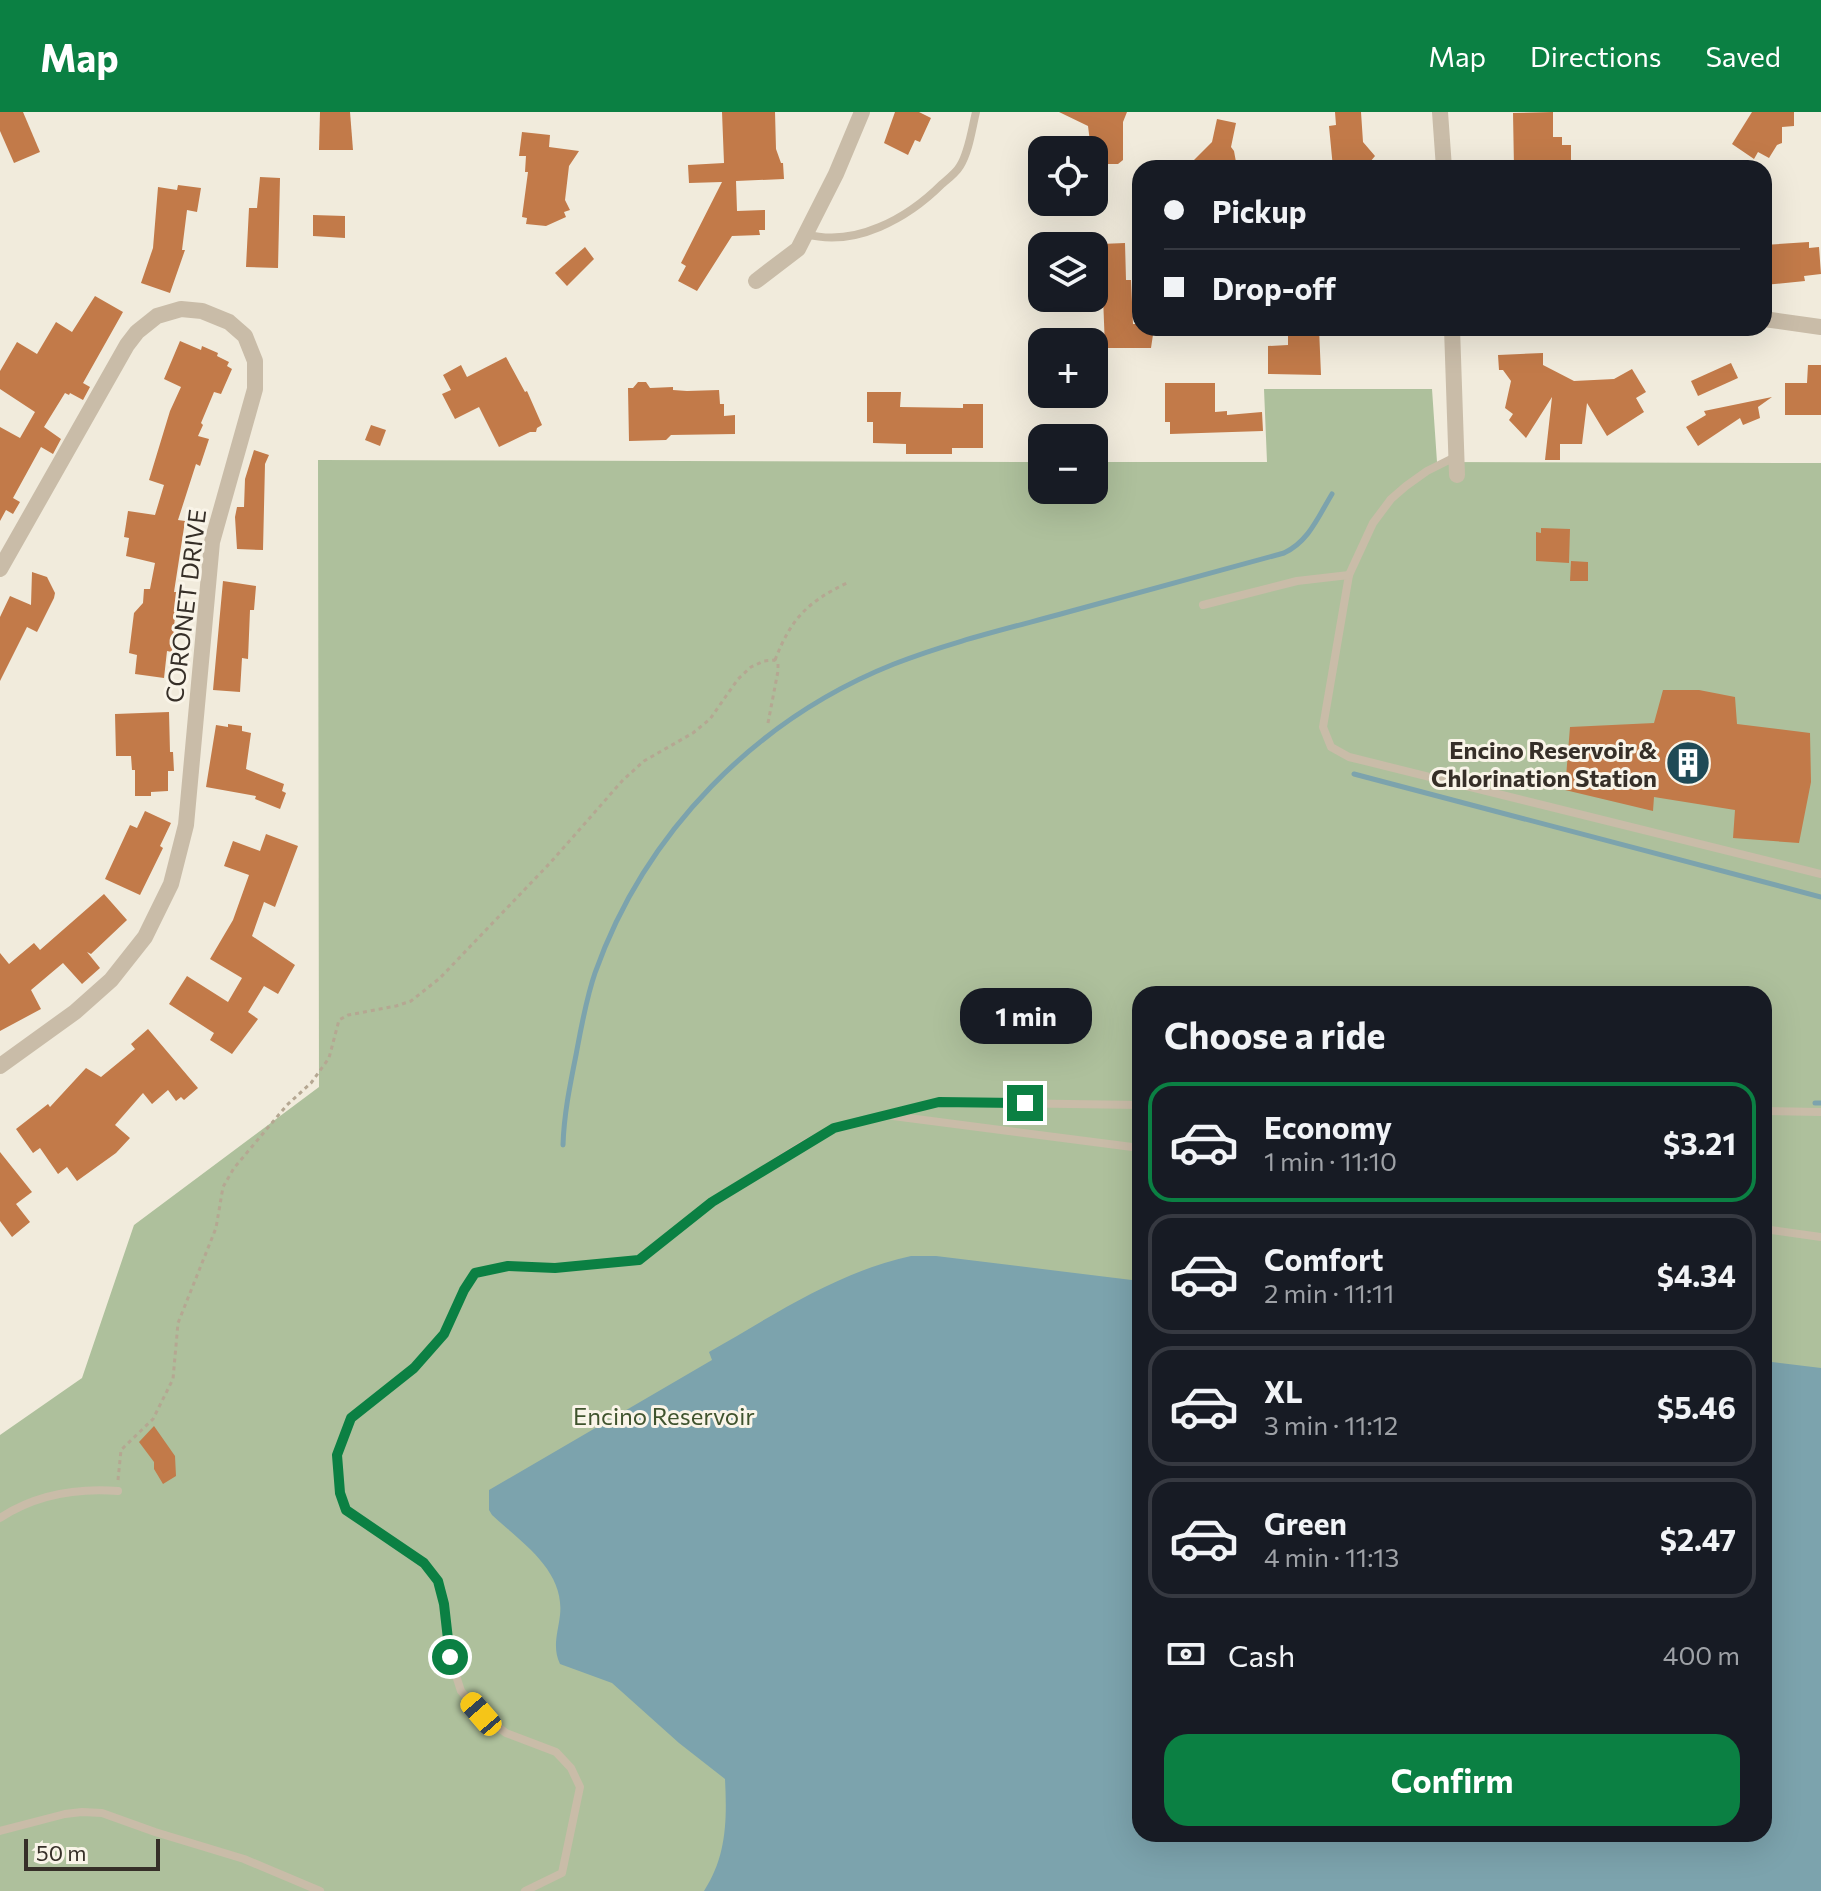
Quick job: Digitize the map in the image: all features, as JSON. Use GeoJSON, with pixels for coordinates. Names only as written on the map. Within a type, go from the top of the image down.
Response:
{"type":"FeatureCollection","features":[{"type":"Feature","properties":{"kind":"street"},"geometry":{"type":"LineString","coordinates":[[756,281],[798,249],[836,174],[862,112]]}},
{"type":"Feature","properties":{"kind":"street"},"geometry":{"type":"LineString","coordinates":[[1440,112],[1443,160]]}},
{"type":"Feature","properties":{"kind":"street","name":"CORONET DRIVE"},"geometry":{"type":"LineString","coordinates":[[0,569],[137,332],[157,316],[181,309],[202,311],[229,322],[245,336],[255,361],[255,389],[212,542],[186,825],[171,884],[145,937],[111,980],[75,1012],[0,1066]]}},
{"type":"Feature","properties":{"kind":"street"},"geometry":{"type":"LineString","coordinates":[[1772,320],[1821,327]]}},
{"type":"Feature","properties":{"kind":"street"},"geometry":{"type":"LineString","coordinates":[[1452,336],[1457,475]]}},
{"type":"Feature","properties":{"kind":"lane"},"geometry":{"type":"LineString","coordinates":[[806,234],[822,239],[843,238],[876,228],[923,201],[961,166],[976,112]]}},
{"type":"Feature","properties":{"kind":"lane"},"geometry":{"type":"LineString","coordinates":[[1456,456],[1427,471],[1391,499],[1373,523],[1349,575],[1323,727],[1331,747],[1349,757],[1821,874]]}},
{"type":"Feature","properties":{"kind":"lane"},"geometry":{"type":"LineString","coordinates":[[1203,605],[1297,581],[1349,575]]}},
{"type":"Feature","properties":{"kind":"lane"},"geometry":{"type":"LineString","coordinates":[[525,1891],[562,1873],[580,1787],[571,1768],[556,1752],[506,1733],[481,1714],[461,1691],[450,1657],[438,1581],[424,1563],[346,1510],[340,1493],[337,1455],[351,1418],[414,1368],[444,1334],[475,1273],[508,1266],[555,1268],[639,1260],[712,1202],[834,1128],[939,1102],[1132,1105]]}},
{"type":"Feature","properties":{"kind":"lane"},"geometry":{"type":"LineString","coordinates":[[1772,1111],[1821,1112]]}},
{"type":"Feature","properties":{"kind":"lane"},"geometry":{"type":"LineString","coordinates":[[884,1115],[1132,1147]]}},
{"type":"Feature","properties":{"kind":"lane"},"geometry":{"type":"LineString","coordinates":[[1772,1230],[1821,1237]]}},
{"type":"Feature","properties":{"kind":"lane"},"geometry":{"type":"LineString","coordinates":[[0,1518],[60,1493],[92,1489],[118,1491]]}},
{"type":"Feature","properties":{"kind":"lane"},"geometry":{"type":"LineString","coordinates":[[0,1831],[65,1814],[102,1813],[244,1859],[320,1891]]}},
{"type":"Feature","properties":{"kind":"path"},"geometry":{"type":"LineString","coordinates":[[775,660],[783,640],[806,607],[821,595],[847,583]]}},
{"type":"Feature","properties":{"kind":"path"},"geometry":{"type":"LineString","coordinates":[[768,723],[778,671],[775,660]]}},
{"type":"Feature","properties":{"kind":"path"},"geometry":{"type":"LineString","coordinates":[[118,1491],[121,1450],[153,1419],[173,1379],[178,1323],[216,1228],[223,1187],[234,1168],[287,1105],[311,1083],[329,1058],[339,1020],[348,1015],[411,1001],[440,978],[550,863],[623,780],[644,761],[693,733],[710,719],[738,679],[751,667],[775,660]]}},
{"type":"Feature","properties":{"kind":"green space","name":"Encino Reservoir"},"geometry":{"type":"Polygon","coordinates":[[[1264,389],[1432,389],[1437,462],[1821,463],[1821,1891],[0,1891],[0,1435],[82,1378],[134,1225],[319,1087],[318,460],[1028,462],[1028,504],[1108,504],[1108,462],[1267,462],[1264,389]]]}},
{"type":"Feature","properties":{"kind":"water","name":"Encino Reservoir"},"geometry":{"type":"Polygon","coordinates":[[[911,1256],[936,1256],[1132,1280],[1132,1842],[1772,1842],[1772,1362],[1821,1368],[1821,1891],[704,1891],[721,1851],[725,1823],[725,1779],[612,1683],[560,1664],[556,1646],[560,1599],[556,1584],[539,1558],[492,1515],[489,1490],[712,1360],[709,1352],[782,1310],[832,1284],[884,1263],[911,1256]]]}},
{"type":"Feature","properties":{"kind":"building"},"geometry":{"type":"Polygon","coordinates":[[[0,112],[23,112],[40,152],[14,163],[0,131],[0,112]]]}},
{"type":"Feature","properties":{"kind":"building"},"geometry":{"type":"Polygon","coordinates":[[[320,112],[350,112],[353,150],[319,150],[320,112]]]}},
{"type":"Feature","properties":{"kind":"building"},"geometry":{"type":"Polygon","coordinates":[[[722,112],[775,112],[776,149],[783,163],[784,179],[736,181],[737,211],[765,210],[765,230],[759,230],[760,235],[732,236],[697,291],[678,281],[686,266],[681,263],[722,182],[689,183],[688,165],[724,163],[722,112]]]}},
{"type":"Feature","properties":{"kind":"building"},"geometry":{"type":"Polygon","coordinates":[[[895,112],[919,112],[931,118],[920,142],[915,140],[908,155],[884,143],[895,112]]]}},
{"type":"Feature","properties":{"kind":"building"},"geometry":{"type":"Polygon","coordinates":[[[1059,112],[1127,112],[1123,122],[1123,160],[1118,164],[1108,164],[1108,136],[1089,136],[1088,126],[1059,112]]]}},
{"type":"Feature","properties":{"kind":"building"},"geometry":{"type":"Polygon","coordinates":[[[1335,112],[1361,112],[1363,142],[1375,156],[1372,160],[1332,160],[1329,126],[1336,125],[1335,112]]]}},
{"type":"Feature","properties":{"kind":"building"},"geometry":{"type":"Polygon","coordinates":[[[1553,112],[1553,137],[1562,137],[1562,145],[1571,145],[1571,160],[1514,160],[1513,113],[1553,112]]]}},
{"type":"Feature","properties":{"kind":"building"},"geometry":{"type":"Polygon","coordinates":[[[1752,112],[1794,112],[1794,126],[1782,127],[1782,143],[1777,145],[1769,158],[1758,152],[1754,159],[1732,144],[1752,112]]]}},
{"type":"Feature","properties":{"kind":"building"},"geometry":{"type":"Polygon","coordinates":[[[1217,119],[1236,123],[1231,147],[1236,160],[1194,160],[1212,142],[1217,119]]]}},
{"type":"Feature","properties":{"kind":"building"},"geometry":{"type":"Polygon","coordinates":[[[522,132],[550,135],[549,147],[579,151],[569,166],[565,200],[570,210],[564,212],[566,217],[546,226],[526,224],[527,218],[522,217],[528,172],[525,172],[526,156],[519,156],[522,132]]]}},
{"type":"Feature","properties":{"kind":"building"},"geometry":{"type":"Polygon","coordinates":[[[260,177],[280,178],[278,268],[246,267],[249,208],[257,208],[260,177]]]}},
{"type":"Feature","properties":{"kind":"building"},"geometry":{"type":"Polygon","coordinates":[[[178,185],[201,188],[197,212],[187,210],[182,250],[185,250],[170,293],[141,283],[153,248],[158,187],[177,190],[178,185]]]}},
{"type":"Feature","properties":{"kind":"building"},"geometry":{"type":"Polygon","coordinates":[[[313,215],[345,216],[345,238],[313,236],[313,215]]]}},
{"type":"Feature","properties":{"kind":"building"},"geometry":{"type":"Polygon","coordinates":[[[1809,242],[1809,248],[1819,247],[1821,274],[1804,276],[1805,281],[1772,284],[1772,244],[1809,242]]]}},
{"type":"Feature","properties":{"kind":"building"},"geometry":{"type":"Polygon","coordinates":[[[1125,243],[1126,280],[1131,280],[1132,336],[1153,336],[1151,348],[1108,348],[1108,328],[1104,328],[1104,312],[1108,312],[1108,244],[1125,243]]]}},
{"type":"Feature","properties":{"kind":"building"},"geometry":{"type":"Polygon","coordinates":[[[585,247],[594,259],[567,286],[555,273],[585,247]]]}},
{"type":"Feature","properties":{"kind":"building"},"geometry":{"type":"Polygon","coordinates":[[[95,296],[123,312],[83,383],[90,387],[83,400],[65,393],[44,427],[61,439],[53,454],[41,447],[13,498],[20,502],[13,514],[6,510],[0,521],[0,427],[20,438],[35,412],[0,389],[0,371],[17,342],[37,354],[56,322],[72,332],[95,296]]]}},
{"type":"Feature","properties":{"kind":"building"},"geometry":{"type":"Polygon","coordinates":[[[1288,336],[1319,336],[1321,375],[1268,374],[1268,346],[1288,345],[1288,336]]]}},
{"type":"Feature","properties":{"kind":"building"},"geometry":{"type":"Polygon","coordinates":[[[180,341],[218,353],[217,356],[229,362],[227,366],[232,369],[221,394],[214,392],[201,423],[198,436],[209,439],[200,466],[196,464],[178,520],[185,521],[174,592],[177,592],[172,652],[167,651],[164,678],[135,674],[137,655],[129,653],[134,613],[143,603],[144,589],[150,589],[155,563],[126,556],[129,538],[124,537],[128,511],[155,515],[164,485],[149,480],[170,411],[181,387],[164,379],[180,341]]]}},
{"type":"Feature","properties":{"kind":"building"},"geometry":{"type":"Polygon","coordinates":[[[1543,353],[1543,365],[1574,381],[1614,379],[1632,369],[1646,392],[1636,398],[1644,412],[1607,436],[1587,403],[1582,444],[1560,444],[1560,460],[1545,460],[1552,397],[1526,438],[1509,420],[1513,414],[1505,408],[1511,381],[1503,370],[1499,370],[1498,355],[1543,353]]]}},
{"type":"Feature","properties":{"kind":"building"},"geometry":{"type":"Polygon","coordinates":[[[506,357],[527,391],[542,425],[536,432],[499,447],[479,407],[455,419],[442,394],[451,390],[443,375],[461,365],[467,377],[506,357]]]}},
{"type":"Feature","properties":{"kind":"building"},"geometry":{"type":"Polygon","coordinates":[[[1731,363],[1738,378],[1698,396],[1691,381],[1731,363]]]}},
{"type":"Feature","properties":{"kind":"building"},"geometry":{"type":"Polygon","coordinates":[[[1808,365],[1821,365],[1821,415],[1785,415],[1785,383],[1807,383],[1808,365]]]}},
{"type":"Feature","properties":{"kind":"building"},"geometry":{"type":"Polygon","coordinates":[[[638,382],[646,382],[650,388],[719,390],[724,416],[735,415],[735,434],[671,435],[666,440],[629,441],[628,388],[633,388],[638,382]]]}},
{"type":"Feature","properties":{"kind":"building"},"geometry":{"type":"Polygon","coordinates":[[[1165,383],[1215,383],[1215,412],[1227,411],[1227,415],[1262,412],[1263,431],[1170,434],[1170,422],[1165,422],[1165,383]]]}},
{"type":"Feature","properties":{"kind":"building"},"geometry":{"type":"Polygon","coordinates":[[[867,392],[901,392],[900,407],[963,408],[963,404],[983,404],[983,448],[952,448],[952,454],[906,454],[906,444],[873,443],[873,422],[867,422],[867,392]]]}},
{"type":"Feature","properties":{"kind":"building"},"geometry":{"type":"Polygon","coordinates":[[[1772,397],[1758,407],[1760,418],[1743,425],[1740,418],[1698,446],[1686,427],[1706,415],[1704,411],[1772,397]]]}},
{"type":"Feature","properties":{"kind":"building"},"geometry":{"type":"Polygon","coordinates":[[[371,425],[386,430],[380,446],[365,440],[371,425]]]}},
{"type":"Feature","properties":{"kind":"building"},"geometry":{"type":"Polygon","coordinates":[[[254,450],[269,455],[265,464],[263,550],[237,549],[235,517],[237,507],[244,507],[245,479],[254,450]]]}},
{"type":"Feature","properties":{"kind":"building"},"geometry":{"type":"Polygon","coordinates":[[[1541,528],[1570,529],[1569,563],[1536,561],[1536,532],[1541,533],[1541,528]]]}},
{"type":"Feature","properties":{"kind":"building"},"geometry":{"type":"Polygon","coordinates":[[[1571,561],[1588,562],[1588,581],[1570,581],[1571,561]]]}},
{"type":"Feature","properties":{"kind":"building"},"geometry":{"type":"Polygon","coordinates":[[[32,572],[47,577],[55,593],[54,598],[37,632],[27,627],[0,681],[0,617],[10,596],[31,605],[32,572]]]}},
{"type":"Feature","properties":{"kind":"building"},"geometry":{"type":"Polygon","coordinates":[[[223,581],[256,586],[254,610],[250,610],[248,659],[242,658],[240,692],[213,690],[223,581]]]}},
{"type":"Feature","properties":{"kind":"building","name":"Encino Reservoir & Chlorination Station"},"geometry":{"type":"Polygon","coordinates":[[[1663,690],[1699,690],[1735,697],[1737,724],[1810,733],[1811,782],[1799,843],[1733,838],[1735,810],[1654,797],[1653,811],[1565,790],[1570,727],[1654,723],[1663,690]]]}},
{"type":"Feature","properties":{"kind":"building"},"geometry":{"type":"Polygon","coordinates":[[[169,712],[174,771],[168,771],[168,791],[135,796],[135,770],[132,770],[131,756],[116,756],[115,714],[169,712]]]}},
{"type":"Feature","properties":{"kind":"building"},"geometry":{"type":"Polygon","coordinates":[[[228,724],[242,726],[242,731],[251,733],[246,769],[284,784],[282,791],[286,793],[280,809],[255,799],[256,796],[206,787],[216,725],[228,727],[228,724]]]}},
{"type":"Feature","properties":{"kind":"building"},"geometry":{"type":"Polygon","coordinates":[[[145,811],[171,823],[160,846],[163,848],[140,895],[105,879],[130,825],[137,828],[145,811]]]}},
{"type":"Feature","properties":{"kind":"building"},"geometry":{"type":"Polygon","coordinates":[[[266,834],[298,846],[275,907],[264,902],[252,936],[295,965],[278,994],[264,986],[248,1012],[258,1019],[232,1054],[210,1040],[214,1033],[169,1004],[187,976],[228,1002],[242,978],[210,959],[233,920],[249,875],[224,866],[233,841],[260,851],[266,834]]]}},
{"type":"Feature","properties":{"kind":"building"},"geometry":{"type":"Polygon","coordinates":[[[104,894],[127,920],[91,954],[87,952],[100,968],[82,984],[63,963],[31,990],[41,1009],[0,1031],[0,953],[9,964],[34,943],[40,950],[104,894]]]}},
{"type":"Feature","properties":{"kind":"building"},"geometry":{"type":"Polygon","coordinates":[[[148,1029],[198,1088],[184,1100],[181,1097],[176,1101],[168,1090],[152,1104],[143,1093],[115,1125],[130,1138],[116,1153],[77,1181],[67,1167],[58,1174],[40,1148],[33,1153],[16,1129],[48,1104],[50,1107],[86,1068],[101,1077],[135,1049],[131,1044],[148,1029]]]}},
{"type":"Feature","properties":{"kind":"building"},"geometry":{"type":"Polygon","coordinates":[[[0,1152],[32,1192],[16,1204],[30,1222],[12,1237],[0,1221],[0,1152]]]}},
{"type":"Feature","properties":{"kind":"building"},"geometry":{"type":"Polygon","coordinates":[[[154,1426],[175,1456],[176,1476],[163,1484],[154,1469],[154,1462],[139,1442],[154,1426]]]}},
{"type":"Feature","properties":{"kind":"waterway"},"geometry":{"type":"LineString","coordinates":[[563,1145],[586,1003],[617,921],[643,873],[675,828],[712,786],[752,749],[796,716],[844,687],[915,656],[1284,553],[1306,535],[1332,494]]}},
{"type":"Feature","properties":{"kind":"waterway"},"geometry":{"type":"LineString","coordinates":[[1354,774],[1821,897]]}},
{"type":"Feature","properties":{"kind":"waterway"},"geometry":{"type":"LineString","coordinates":[[1815,1103],[1821,1103]]}},
{"type":"Feature","properties":{"kind":"place","name":"Encino Reservoir & Chlorination Station"},"geometry":{"type":"Point","coordinates":[1688,763]}},
{"type":"Feature","properties":{"kind":"route"},"geometry":{"type":"LineString","coordinates":[[450,1657],[438,1581],[424,1563],[346,1510],[340,1493],[337,1455],[351,1418],[414,1368],[444,1334],[475,1273],[508,1266],[555,1268],[639,1260],[712,1202],[834,1128],[939,1102],[1025,1103]]}}]}
